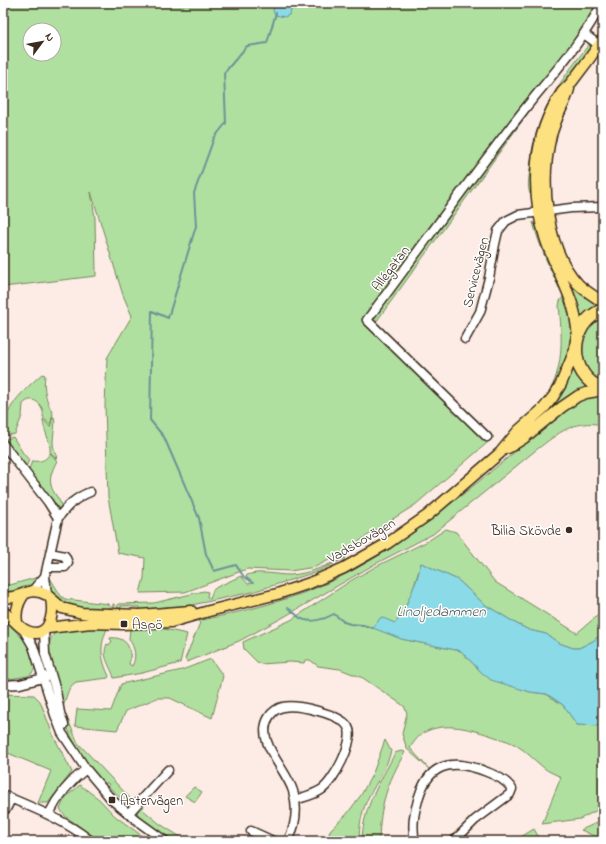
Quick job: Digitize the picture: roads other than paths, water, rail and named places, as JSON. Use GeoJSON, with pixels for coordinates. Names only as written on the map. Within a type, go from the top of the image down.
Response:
{"type":"FeatureCollection","features":[{"type":"Feature","properties":{"kind":"highway"},"geometry":{"type":"LineString","coordinates":[[603,310],[589,318],[578,334],[575,350],[578,366],[583,375],[591,383],[603,390]]}},
{"type":"Feature","properties":{"kind":"main road"},"geometry":{"type":"LineString","coordinates":[[601,42],[570,85],[561,92],[553,108],[542,134],[536,175],[536,195],[566,266],[578,284],[589,294],[603,302]]}},
{"type":"Feature","properties":{"kind":"main road"},"geometry":{"type":"LineString","coordinates":[[543,212],[544,237],[573,306],[578,334]]}},
{"type":"Feature","properties":{"kind":"main road","name":"Vadsbovägen"},"geometry":{"type":"LineString","coordinates":[[504,450],[518,431],[544,408],[553,397],[561,384],[575,350]]}},
{"type":"Feature","properties":{"kind":"main road","name":"Vadsbovägen"},"geometry":{"type":"LineString","coordinates":[[46,629],[91,623],[124,624],[171,622],[277,594],[328,576],[388,543],[428,515],[504,450],[524,438],[578,396],[603,390]]}},
{"type":"Feature","properties":{"kind":"main road"},"geometry":{"type":"LineString","coordinates":[[20,625],[16,615],[18,606],[21,599],[29,592]]}},
{"type":"Feature","properties":{"kind":"main road"},"geometry":{"type":"LineString","coordinates":[[3,598],[14,597],[29,592],[40,592],[49,597],[53,612],[46,629],[35,632],[20,625],[3,612]]}},
{"type":"Feature","properties":{"kind":"main road","name":"Vadsbovägen"},"geometry":{"type":"LineString","coordinates":[[49,597],[62,608],[82,613],[140,615],[209,611]]}},
{"type":"Feature","properties":{"kind":"street"},"geometry":{"type":"LineString","coordinates":[[601,42],[584,34],[594,20],[602,3]]}},
{"type":"Feature","properties":{"kind":"street","name":"Allégatan"},"geometry":{"type":"LineString","coordinates":[[487,437],[367,320],[520,115],[584,34]]}},
{"type":"Feature","properties":{"kind":"street","name":"Servicevägen"},"geometry":{"type":"LineString","coordinates":[[465,339],[480,312],[489,278],[495,244],[501,226],[506,221],[514,216],[571,208],[603,207]]}},
{"type":"Feature","properties":{"kind":"street"},"geometry":{"type":"LineString","coordinates":[[3,444],[48,502],[58,518]]}},
{"type":"Feature","properties":{"kind":"street"},"geometry":{"type":"LineString","coordinates":[[29,592],[45,576],[58,518],[66,506],[75,499],[90,492]]}},
{"type":"Feature","properties":{"kind":"street"},"geometry":{"type":"LineString","coordinates":[[48,567],[65,567],[68,563],[65,556],[50,553]]}},
{"type":"Feature","properties":{"kind":"street"},"geometry":{"type":"LineString","coordinates":[[45,576],[49,597]]}},
{"type":"Feature","properties":{"kind":"street"},"geometry":{"type":"LineString","coordinates":[[20,625],[33,646],[47,677]]}},
{"type":"Feature","properties":{"kind":"street"},"geometry":{"type":"LineString","coordinates":[[46,629],[45,654],[47,677],[55,715],[62,733],[86,769],[105,792],[128,814],[165,841]]}},
{"type":"Feature","properties":{"kind":"street"},"geometry":{"type":"LineString","coordinates":[[3,686],[20,684],[47,677]]}},
{"type":"Feature","properties":{"kind":"street"},"geometry":{"type":"LineString","coordinates":[[288,841],[295,821],[295,800],[293,790],[267,743],[264,734],[266,722],[270,714],[279,708],[284,707],[305,707],[325,713],[344,722],[348,726],[350,732],[347,748],[335,775],[329,783],[321,790],[295,800]]}},
{"type":"Feature","properties":{"kind":"street"},"geometry":{"type":"LineString","coordinates":[[415,841],[412,830],[418,796],[434,770],[449,765],[463,766],[480,769],[508,783],[512,789],[510,794],[475,820],[454,841]]}},
{"type":"Feature","properties":{"kind":"street"},"geometry":{"type":"LineString","coordinates":[[49,814],[58,797],[69,783],[86,769]]}},
{"type":"Feature","properties":{"kind":"street"},"geometry":{"type":"LineString","coordinates":[[128,814],[168,770]]}},
{"type":"Feature","properties":{"kind":"street"},"geometry":{"type":"LineString","coordinates":[[3,795],[49,814],[66,823],[91,841]]}},
{"type":"Feature","properties":{"kind":"street"},"geometry":{"type":"LineString","coordinates":[[3,811],[6,809],[11,799]]}},
{"type":"Feature","properties":{"kind":"street"},"geometry":{"type":"LineString","coordinates":[[251,831],[273,841]]}},
{"type":"Feature","properties":{"kind":"water"},"geometry":{"type":"Polygon","coordinates":[[[275,3],[293,3],[293,7],[289,15],[285,17],[275,15],[273,11],[275,3]]]}},
{"type":"Feature","properties":{"kind":"water","name":"Linoljedammen"},"geometry":{"type":"Polygon","coordinates":[[[421,563],[458,580],[484,604],[517,624],[529,630],[546,634],[559,643],[573,648],[579,648],[593,641],[603,633],[603,726],[577,725],[563,705],[547,694],[530,692],[491,680],[482,673],[461,651],[401,639],[373,628],[381,617],[395,623],[402,615],[417,579],[421,563]]]}},
{"type":"Feature","properties":{"kind":"waterway"},"geometry":{"type":"LineString","coordinates":[[253,583],[244,577],[236,565],[214,571],[206,554],[199,518],[164,437],[150,420],[152,311],[168,318],[196,226],[194,193],[214,138],[226,123],[224,73],[247,46],[267,43],[276,13]]}},
{"type":"Feature","properties":{"kind":"waterway"},"geometry":{"type":"LineString","coordinates":[[288,608],[300,618],[308,621],[326,618],[334,614],[344,622],[373,628]]}},
{"type":"Feature","properties":{"kind":"place","name":"Bilia Skövde"},"geometry":{"type":"Point","coordinates":[569,530]}},
{"type":"Feature","properties":{"kind":"place","name":"Aspö"},"geometry":{"type":"Point","coordinates":[124,624]}},
{"type":"Feature","properties":{"kind":"place","name":"Astervägen"},"geometry":{"type":"Point","coordinates":[112,800]}}]}
